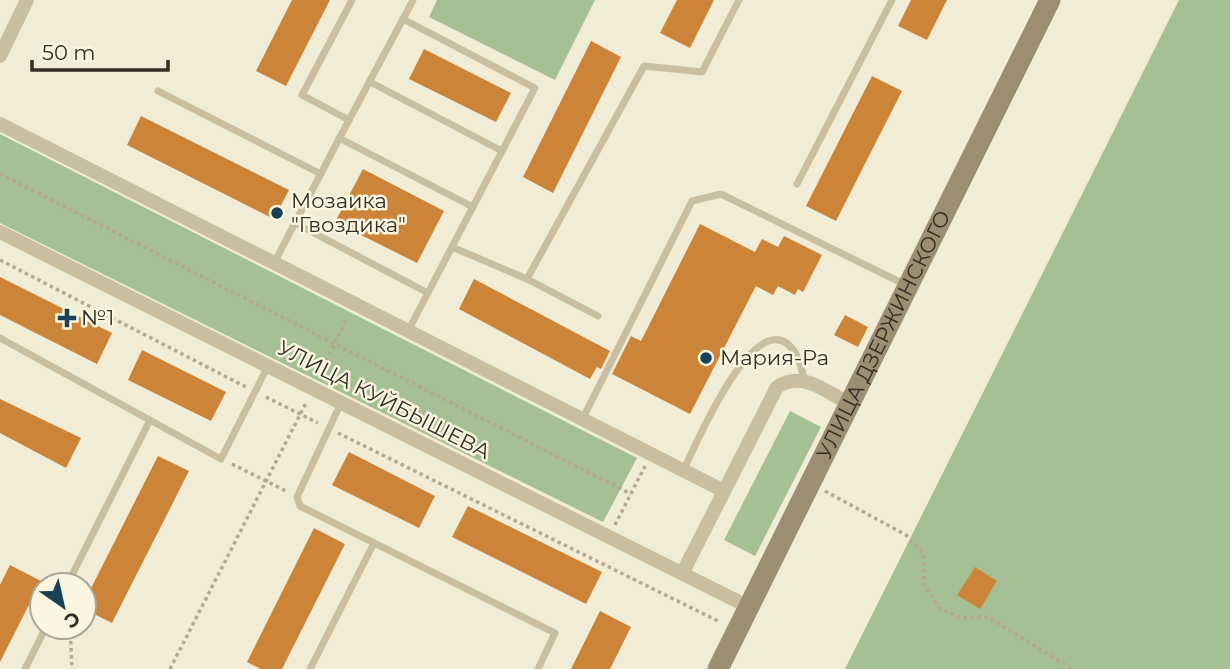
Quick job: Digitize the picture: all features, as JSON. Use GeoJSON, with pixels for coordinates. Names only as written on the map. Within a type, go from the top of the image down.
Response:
{"type":"FeatureCollection","features":[{"type":"Feature","properties":{"kind":"main road","name":"УЛИЦА ДЗЕРЖИНСКОГО"},"geometry":{"type":"LineString","coordinates":[[718,669],[1050,0]]}},
{"type":"Feature","properties":{"kind":"street"},"geometry":{"type":"LineString","coordinates":[[0,57],[27,0]]}},
{"type":"Feature","properties":{"kind":"street"},"geometry":{"type":"LineString","coordinates":[[0,124],[724,491]]}},
{"type":"Feature","properties":{"kind":"street","name":"УЛИЦА КУЙБЫШЕВА"},"geometry":{"type":"LineString","coordinates":[[0,232],[749,607]]}},
{"type":"Feature","properties":{"kind":"street"},"geometry":{"type":"LineString","coordinates":[[683,572],[777,387],[788,380],[805,380],[850,405]]}},
{"type":"Feature","properties":{"kind":"lane"},"geometry":{"type":"LineString","coordinates":[[349,120],[302,96],[352,0]]}},
{"type":"Feature","properties":{"kind":"lane"},"geometry":{"type":"LineString","coordinates":[[274,263],[413,0]]}},
{"type":"Feature","properties":{"kind":"lane"},"geometry":{"type":"LineString","coordinates":[[527,279],[644,65],[702,72],[739,0]]}},
{"type":"Feature","properties":{"kind":"lane"},"geometry":{"type":"LineString","coordinates":[[797,184],[892,0]]}},
{"type":"Feature","properties":{"kind":"lane"},"geometry":{"type":"LineString","coordinates":[[403,19],[535,88],[408,331]]}},
{"type":"Feature","properties":{"kind":"lane"},"geometry":{"type":"LineString","coordinates":[[370,82],[502,151]]}},
{"type":"Feature","properties":{"kind":"lane"},"geometry":{"type":"LineString","coordinates":[[158,91],[321,174]]}},
{"type":"Feature","properties":{"kind":"lane"},"geometry":{"type":"LineString","coordinates":[[339,138],[473,207]]}},
{"type":"Feature","properties":{"kind":"lane"},"geometry":{"type":"LineString","coordinates":[[582,420],[692,201],[721,194],[909,287]]}},
{"type":"Feature","properties":{"kind":"lane"},"geometry":{"type":"LineString","coordinates":[[295,223],[428,293]]}},
{"type":"Feature","properties":{"kind":"lane"},"geometry":{"type":"LineString","coordinates":[[452,247],[527,279],[598,316]]}},
{"type":"Feature","properties":{"kind":"lane"},"geometry":{"type":"LineString","coordinates":[[0,338],[221,459],[268,365]]}},
{"type":"Feature","properties":{"kind":"lane"},"geometry":{"type":"LineString","coordinates":[[683,471],[739,363],[753,348],[771,341],[785,343],[795,353],[805,380]]}},
{"type":"Feature","properties":{"kind":"lane"},"geometry":{"type":"LineString","coordinates":[[342,402],[297,497],[300,506],[555,633],[538,669]]}},
{"type":"Feature","properties":{"kind":"lane"},"geometry":{"type":"LineString","coordinates":[[74,571],[150,420]]}},
{"type":"Feature","properties":{"kind":"lane"},"geometry":{"type":"LineString","coordinates":[[310,669],[374,543]]}},
{"type":"Feature","properties":{"kind":"lane"},"geometry":{"type":"LineString","coordinates":[[25,669],[39,641]]}},
{"type":"Feature","properties":{"kind":"path"},"geometry":{"type":"LineString","coordinates":[[0,174],[631,494]]}},
{"type":"Feature","properties":{"kind":"path"},"geometry":{"type":"LineString","coordinates":[[0,260],[300,414],[722,623]]}},
{"type":"Feature","properties":{"kind":"path"},"geometry":{"type":"LineString","coordinates":[[170,669],[354,304]]}},
{"type":"Feature","properties":{"kind":"path"},"geometry":{"type":"LineString","coordinates":[[610,536],[651,455]]}},
{"type":"Feature","properties":{"kind":"path"},"geometry":{"type":"LineString","coordinates":[[221,459],[297,497]]}},
{"type":"Feature","properties":{"kind":"path"},"geometry":{"type":"LineString","coordinates":[[811,484],[906,535],[923,553],[924,585],[939,608],[961,618],[988,617],[1072,669]]}},
{"type":"Feature","properties":{"kind":"path"},"geometry":{"type":"LineString","coordinates":[[71,641],[72,669]]}},
{"type":"Feature","properties":{"kind":"green space"},"geometry":{"type":"Polygon","coordinates":[[[437,0],[595,0],[555,80],[429,17],[437,0]]]}},
{"type":"Feature","properties":{"kind":"green space"},"geometry":{"type":"Polygon","coordinates":[[[1179,0],[1230,0],[1230,669],[845,669],[1179,0]]]}},
{"type":"Feature","properties":{"kind":"green space"},"geometry":{"type":"Polygon","coordinates":[[[0,134],[637,458],[603,522],[0,223],[0,134]]]}},
{"type":"Feature","properties":{"kind":"green space"},"geometry":{"type":"Polygon","coordinates":[[[790,411],[821,427],[755,556],[724,540],[790,411]]]}},
{"type":"Feature","properties":{"kind":"building"},"geometry":{"type":"Polygon","coordinates":[[[292,0],[330,0],[286,86],[256,71],[292,0]]]}},
{"type":"Feature","properties":{"kind":"building"},"geometry":{"type":"Polygon","coordinates":[[[677,0],[714,0],[690,48],[660,33],[677,0]]]}},
{"type":"Feature","properties":{"kind":"building"},"geometry":{"type":"Polygon","coordinates":[[[911,0],[947,0],[927,40],[898,26],[911,0]]]}},
{"type":"Feature","properties":{"kind":"building"},"geometry":{"type":"Polygon","coordinates":[[[591,41],[621,57],[553,193],[523,177],[591,41]]]}},
{"type":"Feature","properties":{"kind":"building"},"geometry":{"type":"Polygon","coordinates":[[[424,49],[511,93],[496,122],[409,79],[424,49]]]}},
{"type":"Feature","properties":{"kind":"building"},"geometry":{"type":"Polygon","coordinates":[[[872,76],[902,91],[836,221],[806,206],[872,76]]]}},
{"type":"Feature","properties":{"kind":"building"},"geometry":{"type":"Polygon","coordinates":[[[141,116],[289,190],[274,219],[127,145],[141,116]]]}},
{"type":"Feature","properties":{"kind":"building"},"geometry":{"type":"Polygon","coordinates":[[[363,169],[444,211],[417,263],[335,222],[363,169]]]}},
{"type":"Feature","properties":{"kind":"building"},"geometry":{"type":"Polygon","coordinates":[[[700,224],[755,252],[762,239],[778,247],[784,236],[822,255],[803,292],[798,289],[795,295],[778,286],[773,295],[756,286],[690,414],[612,374],[631,336],[641,341],[700,224]]]}},
{"type":"Feature","properties":{"kind":"building"},"geometry":{"type":"Polygon","coordinates":[[[0,277],[112,333],[97,364],[0,315],[0,277]]]}},
{"type":"Feature","properties":{"kind":"building"},"geometry":{"type":"Polygon","coordinates":[[[474,279],[610,351],[601,369],[597,367],[590,379],[459,309],[474,279]]]}},
{"type":"Feature","properties":{"kind":"building"},"geometry":{"type":"Polygon","coordinates":[[[845,315],[868,327],[858,347],[834,335],[845,315]]]}},
{"type":"Feature","properties":{"kind":"building"},"geometry":{"type":"Polygon","coordinates":[[[142,350],[226,392],[211,421],[128,380],[142,350]]]}},
{"type":"Feature","properties":{"kind":"building"},"geometry":{"type":"Polygon","coordinates":[[[0,399],[81,438],[66,468],[0,433],[0,399]]]}},
{"type":"Feature","properties":{"kind":"building"},"geometry":{"type":"Polygon","coordinates":[[[349,452],[435,496],[419,528],[332,485],[349,452]]]}},
{"type":"Feature","properties":{"kind":"building"},"geometry":{"type":"Polygon","coordinates":[[[158,456],[189,471],[112,623],[98,616],[98,574],[158,456]]]}},
{"type":"Feature","properties":{"kind":"building"},"geometry":{"type":"Polygon","coordinates":[[[468,506],[602,572],[586,604],[452,537],[468,506]]]}},
{"type":"Feature","properties":{"kind":"building"},"geometry":{"type":"Polygon","coordinates":[[[314,528],[345,544],[282,669],[261,669],[247,662],[314,528]]]}},
{"type":"Feature","properties":{"kind":"building"},"geometry":{"type":"Polygon","coordinates":[[[10,565],[28,574],[28,607],[0,662],[0,585],[10,565]]]}},
{"type":"Feature","properties":{"kind":"building"},"geometry":{"type":"Polygon","coordinates":[[[975,567],[997,581],[980,609],[957,595],[975,567]]]}},
{"type":"Feature","properties":{"kind":"building"},"geometry":{"type":"Polygon","coordinates":[[[600,611],[631,627],[610,669],[571,669],[600,611]]]}},
{"type":"Feature","properties":{"kind":"place","name":"Мозаика \"Гвоздика\""},"geometry":{"type":"Point","coordinates":[277,213]}},
{"type":"Feature","properties":{"kind":"place","name":"№1"},"geometry":{"type":"Point","coordinates":[67,318]}},
{"type":"Feature","properties":{"kind":"place","name":"Мария-Ра"},"geometry":{"type":"Point","coordinates":[706,358]}}]}
